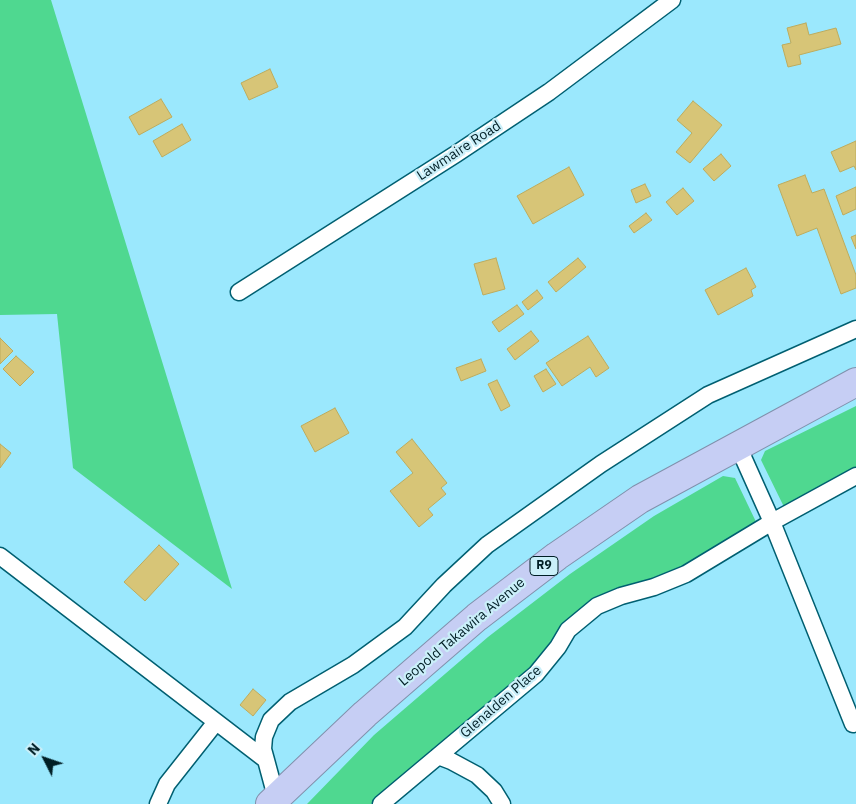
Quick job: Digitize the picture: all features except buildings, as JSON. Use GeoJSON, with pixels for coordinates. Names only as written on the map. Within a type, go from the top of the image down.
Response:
{"type":"FeatureCollection","features":[{"type":"Feature","properties":{"kind":"highway","name":"Leopold Takawira Avenue"},"geometry":{"type":"LineString","coordinates":[[276,802],[365,714],[462,630],[533,574],[640,499],[856,382]]}},
{"type":"Feature","properties":{"kind":"street","name":"Lawmaire Road"},"geometry":{"type":"LineString","coordinates":[[239,292],[534,102],[672,0]]}},
{"type":"Feature","properties":{"kind":"street"},"geometry":{"type":"LineString","coordinates":[[276,802],[263,749],[264,737],[271,720],[280,710],[290,702],[353,665],[405,627],[444,585],[487,545],[602,464],[708,395],[856,330]]}},
{"type":"Feature","properties":{"kind":"street"},"geometry":{"type":"LineString","coordinates":[[738,446],[772,522],[853,724]]}},
{"type":"Feature","properties":{"kind":"street","name":"Glenalden Place"},"geometry":{"type":"LineString","coordinates":[[381,804],[536,674],[558,647],[568,630],[597,606],[621,596],[654,588],[686,574],[772,522],[856,476]]}},
{"type":"Feature","properties":{"kind":"street"},"geometry":{"type":"LineString","coordinates":[[0,556],[266,760]]}},
{"type":"Feature","properties":{"kind":"street"},"geometry":{"type":"LineString","coordinates":[[158,804],[167,784],[216,722]]}},
{"type":"Feature","properties":{"kind":"street"},"geometry":{"type":"LineString","coordinates":[[438,756],[477,775],[494,791],[502,804]]}},
{"type":"Feature","properties":{"kind":"green space"},"geometry":{"type":"Polygon","coordinates":[[[0,0],[51,0],[232,589],[73,468],[57,314],[0,315],[0,0]]]}},
{"type":"Feature","properties":{"kind":"green space"},"geometry":{"type":"Polygon","coordinates":[[[856,406],[856,471],[785,509],[761,460],[765,451],[856,406]]]}},
{"type":"Feature","properties":{"kind":"green space"},"geometry":{"type":"Polygon","coordinates":[[[723,476],[735,478],[758,526],[681,572],[623,592],[436,753],[371,804],[307,804],[374,735],[488,637],[570,574],[654,516],[723,476]]]}}]}
